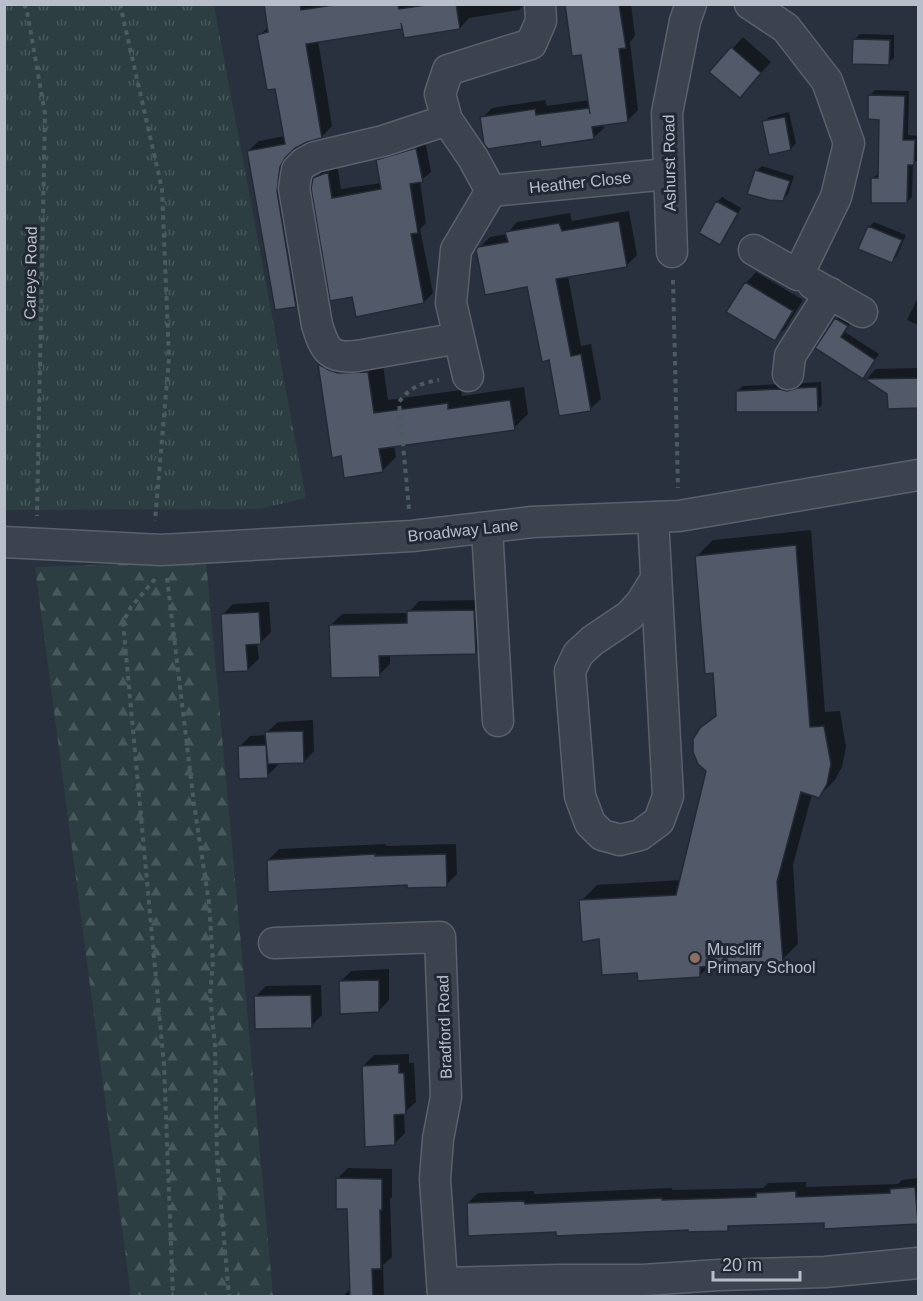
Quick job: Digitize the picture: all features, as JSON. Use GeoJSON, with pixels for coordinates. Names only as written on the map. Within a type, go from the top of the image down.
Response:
{"type":"FeatureCollection","features":[{"type":"Feature","properties":{"kind":"street"},"geometry":{"type":"LineString","coordinates":[[468,376],[451,303],[456,250],[491,191],[473,158],[447,120],[440,94],[448,70],[531,44],[541,21],[540,4]]}},
{"type":"Feature","properties":{"kind":"street","name":"Ashurst Road"},"geometry":{"type":"LineString","coordinates":[[672,252],[666,113],[685,21],[691,4]]}},
{"type":"Feature","properties":{"kind":"street"},"geometry":{"type":"LineString","coordinates":[[750,4],[786,28],[827,81],[849,143],[836,197],[798,275]]}},
{"type":"Feature","properties":{"kind":"street"},"geometry":{"type":"LineString","coordinates":[[447,120],[382,141],[315,157],[297,170],[294,188],[317,325],[324,345],[342,358],[459,338]]}},
{"type":"Feature","properties":{"kind":"street","name":"Heather Close"},"geometry":{"type":"LineString","coordinates":[[491,191],[668,174]]}},
{"type":"Feature","properties":{"kind":"street"},"geometry":{"type":"LineString","coordinates":[[754,250],[862,312]]}},
{"type":"Feature","properties":{"kind":"street"},"geometry":{"type":"LineString","coordinates":[[788,374],[790,356],[830,293]]}},
{"type":"Feature","properties":{"kind":"street","name":"Broadway Lane"},"geometry":{"type":"LineString","coordinates":[[4,542],[163,558],[412,536],[532,522],[666,517],[918,475]]}},
{"type":"Feature","properties":{"kind":"street"},"geometry":{"type":"LineString","coordinates":[[656,579],[641,603],[629,616],[592,641],[578,654],[570,671],[580,796],[590,823],[602,835],[620,840],[640,835],[659,821],[668,796],[656,579],[666,517]]}},
{"type":"Feature","properties":{"kind":"street"},"geometry":{"type":"LineString","coordinates":[[487,528],[498,721]]}},
{"type":"Feature","properties":{"kind":"street","name":"Bradford Road"},"geometry":{"type":"LineString","coordinates":[[274,943],[440,937],[446,1097],[438,1138],[435,1179],[443,1290],[560,1280],[643,1280],[825,1272],[918,1263]]}},
{"type":"Feature","properties":{"kind":"path","name":"Careys Road"},"geometry":{"type":"LineString","coordinates":[[24,4],[45,114],[36,544]]}},
{"type":"Feature","properties":{"kind":"path"},"geometry":{"type":"LineString","coordinates":[[120,4],[162,189],[170,358],[155,519],[163,558],[209,903],[213,962],[210,994],[214,1046],[217,1160],[229,1296]]}},
{"type":"Feature","properties":{"kind":"path"},"geometry":{"type":"LineString","coordinates":[[666,517],[672,252]]}},
{"type":"Feature","properties":{"kind":"path"},"geometry":{"type":"LineString","coordinates":[[412,536],[399,402],[406,393],[420,383],[468,376]]}},
{"type":"Feature","properties":{"kind":"path"},"geometry":{"type":"LineString","coordinates":[[163,558],[123,622],[164,1065],[173,1296]]}},
{"type":"Feature","properties":{"kind":"green space"},"geometry":{"type":"Polygon","coordinates":[[[4,5],[214,5],[306,498],[260,509],[5,510],[4,5]]]}},
{"type":"Feature","properties":{"kind":"green space"},"geometry":{"type":"Polygon","coordinates":[[[206,561],[273,1296],[131,1296],[35,567],[206,561]]]}},
{"type":"Feature","properties":{"kind":"building"},"geometry":{"type":"Polygon","coordinates":[[[264,4],[300,4],[301,10],[340,4],[398,4],[399,9],[433,4],[456,4],[460,29],[404,38],[401,23],[402,29],[306,44],[322,138],[295,148],[280,167],[277,191],[296,307],[275,310],[247,151],[285,144],[275,89],[267,90],[257,35],[268,32],[264,4]]]}},
{"type":"Feature","properties":{"kind":"building"},"geometry":{"type":"Polygon","coordinates":[[[565,4],[619,4],[626,48],[619,49],[628,122],[592,127],[594,139],[541,147],[540,141],[488,149],[484,144],[480,117],[535,109],[536,115],[589,108],[590,114],[581,55],[572,56],[565,4]]]}},
{"type":"Feature","properties":{"kind":"building"},"geometry":{"type":"Polygon","coordinates":[[[853,39],[890,40],[889,65],[852,64],[853,39]]]}},
{"type":"Feature","properties":{"kind":"building"},"geometry":{"type":"Polygon","coordinates":[[[731,47],[761,73],[740,98],[709,72],[731,47]]]}},
{"type":"Feature","properties":{"kind":"building"},"geometry":{"type":"Polygon","coordinates":[[[868,95],[905,96],[903,140],[915,140],[914,165],[908,165],[907,203],[871,203],[871,178],[878,178],[879,120],[868,119],[868,95]]]}},
{"type":"Feature","properties":{"kind":"building"},"geometry":{"type":"Polygon","coordinates":[[[785,117],[791,150],[769,155],[762,121],[785,117]]]}},
{"type":"Feature","properties":{"kind":"building"},"geometry":{"type":"Polygon","coordinates":[[[416,148],[423,182],[410,184],[418,233],[411,234],[424,303],[356,317],[352,297],[330,301],[311,188],[313,178],[328,172],[332,198],[381,189],[376,160],[416,148]]]}},
{"type":"Feature","properties":{"kind":"building"},"geometry":{"type":"Polygon","coordinates":[[[755,170],[790,181],[783,201],[747,194],[755,170]]]}},
{"type":"Feature","properties":{"kind":"building"},"geometry":{"type":"Polygon","coordinates":[[[716,201],[738,213],[720,245],[699,233],[716,201]]]}},
{"type":"Feature","properties":{"kind":"building"},"geometry":{"type":"Polygon","coordinates":[[[619,221],[627,267],[556,279],[571,356],[581,354],[591,411],[559,416],[549,360],[542,362],[527,287],[485,295],[476,250],[478,247],[508,242],[505,232],[559,223],[562,231],[619,221]]]}},
{"type":"Feature","properties":{"kind":"building"},"geometry":{"type":"Polygon","coordinates":[[[868,226],[902,240],[892,263],[858,249],[868,226]]]}},
{"type":"Feature","properties":{"kind":"building"},"geometry":{"type":"Polygon","coordinates":[[[745,282],[793,311],[775,341],[726,312],[745,282]]]}},
{"type":"Feature","properties":{"kind":"building"},"geometry":{"type":"Polygon","coordinates":[[[835,318],[848,326],[841,337],[875,360],[863,379],[815,348],[835,318]]]}},
{"type":"Feature","properties":{"kind":"building"},"geometry":{"type":"Polygon","coordinates":[[[318,364],[338,373],[368,372],[374,413],[448,403],[448,409],[510,400],[515,430],[379,449],[383,472],[344,478],[341,456],[332,458],[318,364]]]}},
{"type":"Feature","properties":{"kind":"building"},"geometry":{"type":"Polygon","coordinates":[[[918,378],[918,408],[888,409],[887,394],[864,379],[918,378]]]}},
{"type":"Feature","properties":{"kind":"building"},"geometry":{"type":"Polygon","coordinates":[[[817,387],[818,412],[736,412],[736,391],[779,389],[787,391],[817,387]]]}},
{"type":"Feature","properties":{"kind":"building"},"geometry":{"type":"Polygon","coordinates":[[[796,545],[810,727],[824,726],[831,764],[827,784],[819,798],[801,792],[777,882],[783,962],[700,967],[700,977],[638,981],[637,973],[602,975],[599,939],[582,942],[579,900],[676,895],[706,771],[698,764],[693,752],[693,739],[700,728],[716,716],[713,673],[705,674],[695,556],[796,545]]]}},
{"type":"Feature","properties":{"kind":"building"},"geometry":{"type":"Polygon","coordinates":[[[474,610],[476,654],[379,656],[380,677],[331,678],[329,625],[407,623],[407,611],[474,610]]]}},
{"type":"Feature","properties":{"kind":"building"},"geometry":{"type":"Polygon","coordinates":[[[259,612],[261,644],[246,645],[248,671],[224,672],[221,614],[259,612]]]}},
{"type":"Feature","properties":{"kind":"building"},"geometry":{"type":"Polygon","coordinates":[[[303,731],[304,763],[268,764],[265,732],[303,731]]]}},
{"type":"Feature","properties":{"kind":"building"},"geometry":{"type":"Polygon","coordinates":[[[266,745],[268,778],[239,779],[238,746],[266,745]]]}},
{"type":"Feature","properties":{"kind":"building"},"geometry":{"type":"Polygon","coordinates":[[[375,854],[375,856],[446,854],[447,887],[407,888],[407,885],[268,892],[267,860],[375,854]]]}},
{"type":"Feature","properties":{"kind":"building"},"geometry":{"type":"Polygon","coordinates":[[[379,980],[379,1012],[340,1014],[339,981],[379,980]]]}},
{"type":"Feature","properties":{"kind":"building"},"geometry":{"type":"Polygon","coordinates":[[[311,995],[312,1028],[255,1029],[254,996],[311,995]]]}},
{"type":"Feature","properties":{"kind":"building"},"geometry":{"type":"Polygon","coordinates":[[[399,1064],[399,1073],[404,1073],[406,1114],[394,1115],[395,1145],[365,1147],[362,1066],[399,1064]]]}},
{"type":"Feature","properties":{"kind":"building"},"geometry":{"type":"Polygon","coordinates":[[[336,1178],[382,1179],[381,1269],[372,1269],[373,1296],[350,1296],[347,1209],[336,1209],[336,1178]]]}},
{"type":"Feature","properties":{"kind":"building"},"geometry":{"type":"Polygon","coordinates":[[[915,1187],[918,1224],[824,1229],[824,1223],[728,1226],[728,1231],[688,1232],[688,1230],[556,1236],[556,1232],[468,1236],[467,1203],[524,1201],[525,1204],[662,1198],[662,1200],[756,1197],[756,1193],[796,1191],[796,1197],[890,1193],[890,1189],[915,1187]]]}},
{"type":"Feature","properties":{"kind":"place","name":"Muscliff Primary School"},"geometry":{"type":"Point","coordinates":[695,958]}}]}
